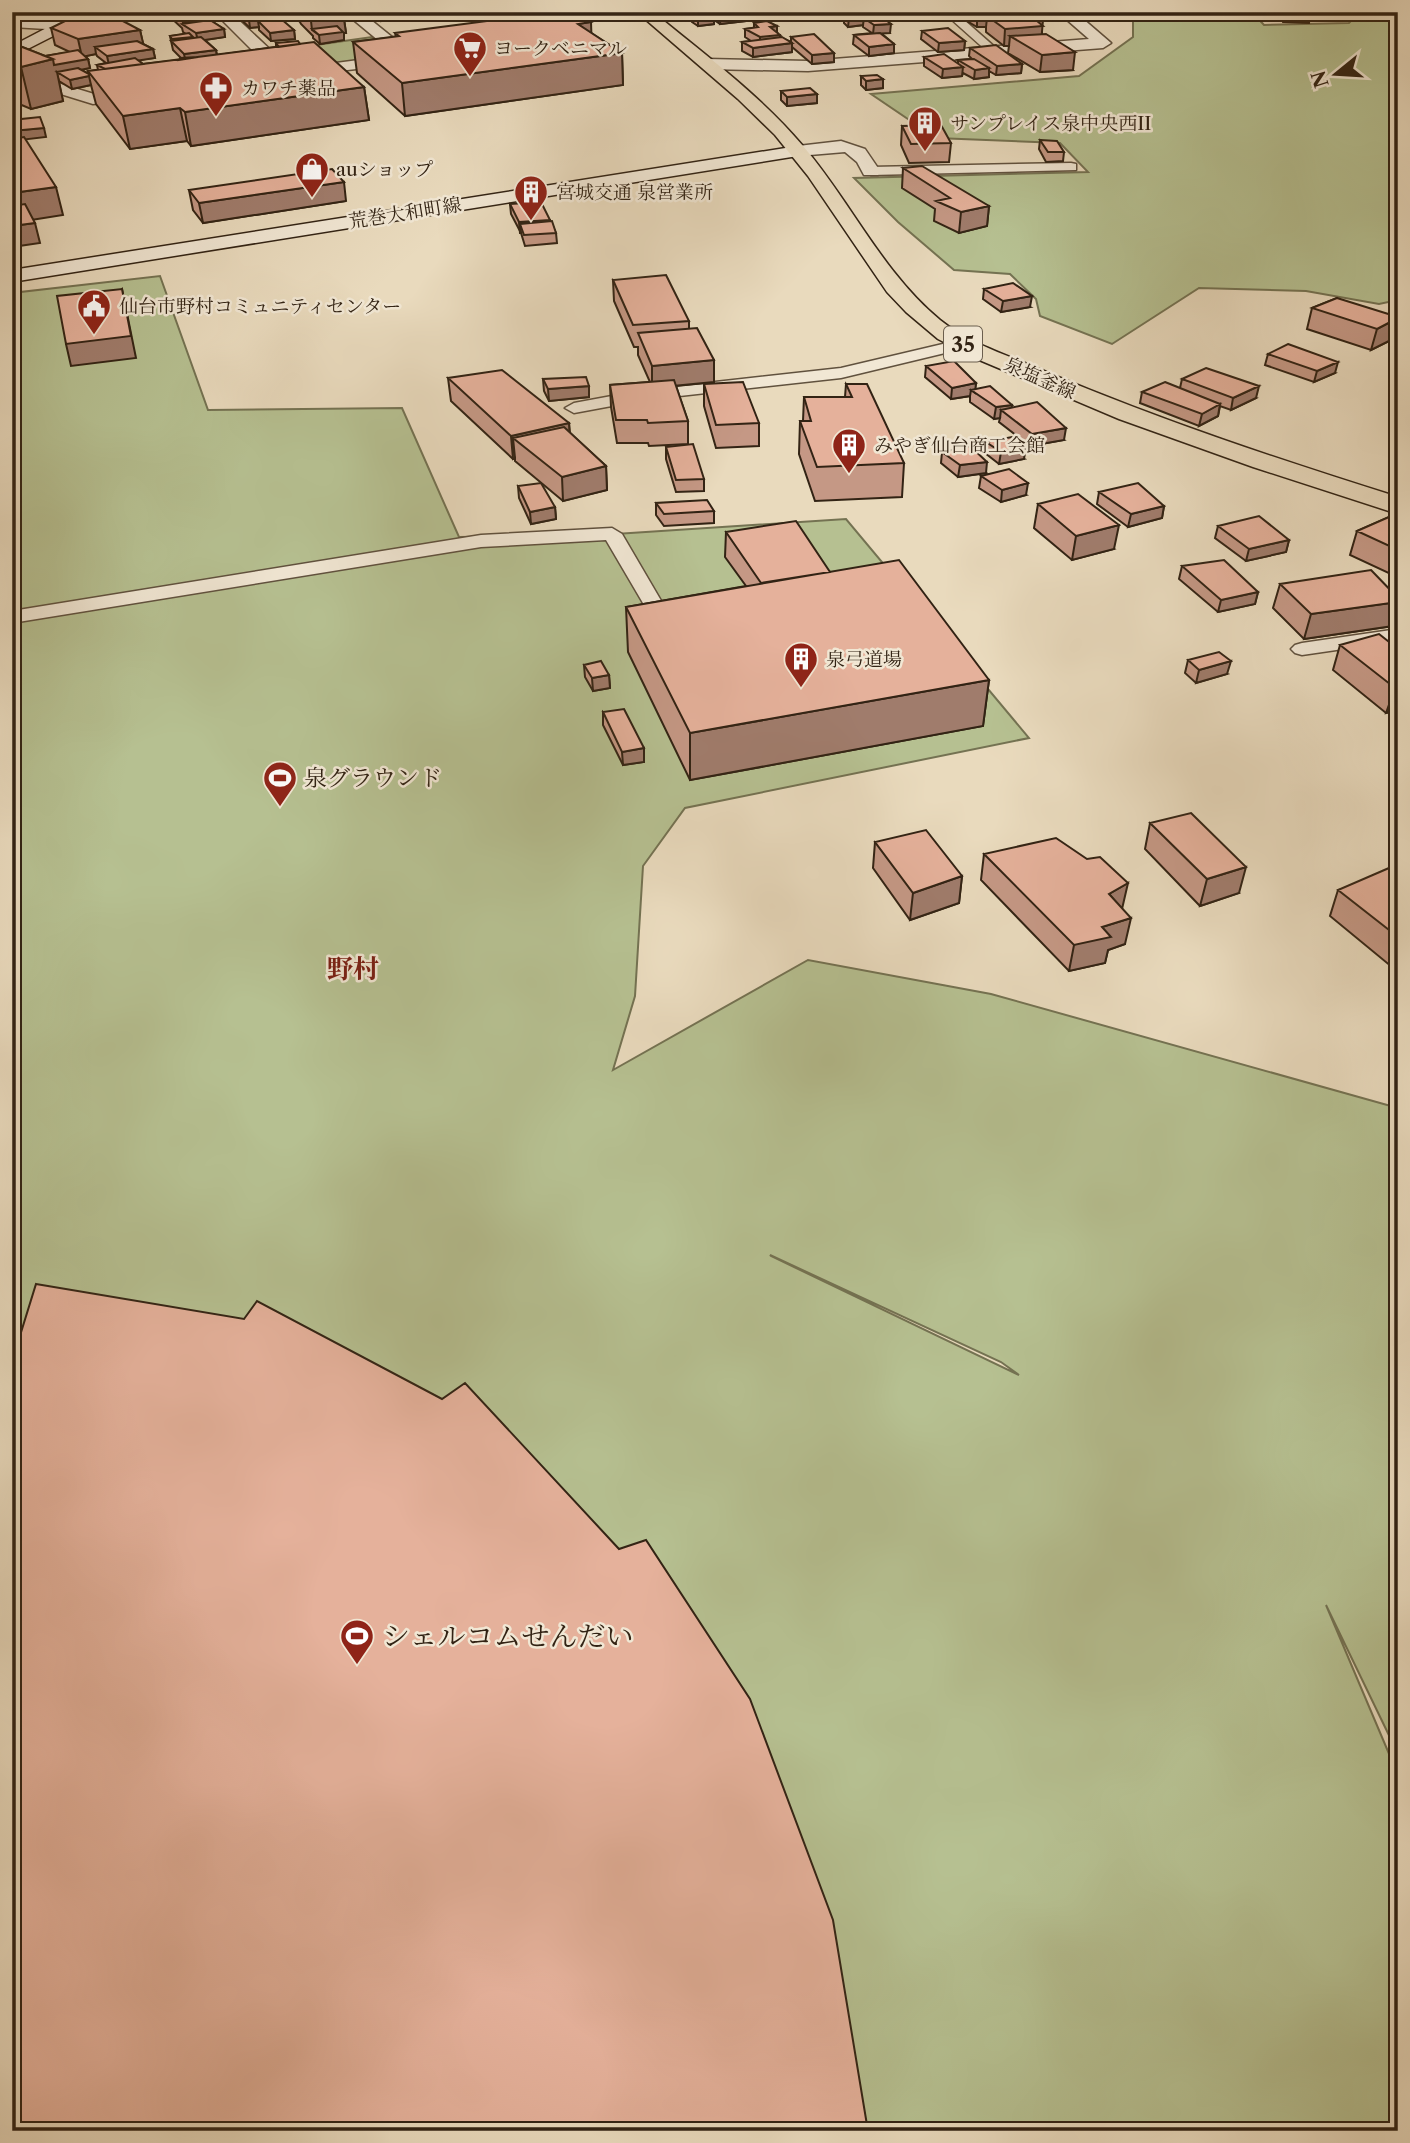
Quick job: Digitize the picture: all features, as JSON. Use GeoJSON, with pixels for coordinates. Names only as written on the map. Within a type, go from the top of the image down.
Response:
{"type":"FeatureCollection","features":[{"type":"Feature","properties":{"kind":"main road","name":"泉塩釜線"},"geometry":{"type":"LineString","coordinates":[[644,12],[707,64],[798,151],[888,280],[909,304],[935,326],[964,344],[1094,402],[1228,451],[1398,506]]}},
{"type":"Feature","properties":{"kind":"street"},"geometry":{"type":"LineString","coordinates":[[12,22],[63,25],[152,12]]}},
{"type":"Feature","properties":{"kind":"street"},"geometry":{"type":"LineString","coordinates":[[215,64],[269,57],[221,12]]}},
{"type":"Feature","properties":{"kind":"street"},"geometry":{"type":"LineString","coordinates":[[272,76],[410,58],[351,12]]}},
{"type":"Feature","properties":{"kind":"street"},"geometry":{"type":"LineString","coordinates":[[707,64],[808,66],[1103,43],[1065,12]]}},
{"type":"Feature","properties":{"kind":"street"},"geometry":{"type":"LineString","coordinates":[[12,52],[63,25]]}},
{"type":"Feature","properties":{"kind":"street"},"geometry":{"type":"LineString","coordinates":[[12,74],[93,99],[162,90]]}},
{"type":"Feature","properties":{"kind":"street"},"geometry":{"type":"LineString","coordinates":[[37,82],[75,76]]}},
{"type":"Feature","properties":{"kind":"street","name":"荒巻大和町線"},"geometry":{"type":"LineString","coordinates":[[12,276],[798,151],[849,147],[860,150],[871,171]]}},
{"type":"Feature","properties":{"kind":"lane"},"geometry":{"type":"LineString","coordinates":[[948,12],[993,51]]}},
{"type":"Feature","properties":{"kind":"lane"},"geometry":{"type":"LineString","coordinates":[[871,171],[1071,167]]}},
{"type":"Feature","properties":{"kind":"lane"},"geometry":{"type":"LineString","coordinates":[[574,408],[644,396],[841,373],[964,344]]}},
{"type":"Feature","properties":{"kind":"lane"},"geometry":{"type":"LineString","coordinates":[[12,617],[481,541],[612,534],[667,628]]}},
{"type":"Feature","properties":{"kind":"lane"},"geometry":{"type":"LineString","coordinates":[[1302,649],[1398,635]]}},
{"type":"Feature","properties":{"kind":"green space"},"geometry":{"type":"Polygon","coordinates":[[[1133,12],[1252,12],[1264,25],[1349,23],[1359,12],[1398,12],[1398,118],[1395,128],[1398,130],[1398,300],[1379,304],[1306,291],[1199,288],[1112,344],[1040,316],[1036,299],[1010,274],[954,270],[898,222],[854,178],[1088,172],[1060,143],[936,138],[871,94],[1079,76],[1133,37],[1133,12]]]}},
{"type":"Feature","properties":{"kind":"green space"},"geometry":{"type":"Polygon","coordinates":[[[372,37],[394,53],[386,57],[332,65],[309,46],[372,37]]]}},
{"type":"Feature","properties":{"kind":"green space"},"geometry":{"type":"Polygon","coordinates":[[[160,276],[208,410],[402,408],[459,537],[600,535],[846,519],[1029,738],[685,808],[643,866],[635,996],[613,1070],[808,960],[991,994],[1398,1108],[1398,1754],[1326,1605],[1398,1775],[1398,2131],[12,2131],[12,293],[160,276]],[[770,1255],[1019,1375],[1001,1362],[770,1255]]]}},
{"type":"Feature","properties":{"kind":"building"},"geometry":{"type":"Polygon","coordinates":[[[172,12],[206,12],[213,18],[183,22],[172,12]]]}},
{"type":"Feature","properties":{"kind":"building"},"geometry":{"type":"Polygon","coordinates":[[[556,12],[576,12],[591,22],[578,24],[622,53],[402,83],[353,42],[399,36],[395,33],[556,12]]]}},
{"type":"Feature","properties":{"kind":"building"},"geometry":{"type":"Polygon","coordinates":[[[715,12],[750,12],[721,16],[715,12]]]}},
{"type":"Feature","properties":{"kind":"building"},"geometry":{"type":"Polygon","coordinates":[[[882,12],[886,15],[849,18],[844,14],[882,12]]]}},
{"type":"Feature","properties":{"kind":"building"},"geometry":{"type":"Polygon","coordinates":[[[692,13],[714,15],[698,17],[692,13]]]}},
{"type":"Feature","properties":{"kind":"building"},"geometry":{"type":"Polygon","coordinates":[[[968,13],[1017,14],[977,19],[968,13]]]}},
{"type":"Feature","properties":{"kind":"building"},"geometry":{"type":"Polygon","coordinates":[[[1034,14],[1043,20],[1037,21],[1043,26],[1005,29],[987,16],[1034,14]]]}},
{"type":"Feature","properties":{"kind":"building"},"geometry":{"type":"Polygon","coordinates":[[[882,17],[891,24],[874,25],[864,18],[882,17]]]}},
{"type":"Feature","properties":{"kind":"building"},"geometry":{"type":"Polygon","coordinates":[[[280,18],[294,30],[270,33],[258,21],[280,18]]]}},
{"type":"Feature","properties":{"kind":"building"},"geometry":{"type":"Polygon","coordinates":[[[121,20],[140,30],[78,39],[51,28],[65,21],[121,20]]]}},
{"type":"Feature","properties":{"kind":"building"},"geometry":{"type":"Polygon","coordinates":[[[210,20],[224,29],[196,33],[182,24],[210,20]]]}},
{"type":"Feature","properties":{"kind":"building"},"geometry":{"type":"Polygon","coordinates":[[[767,21],[777,26],[770,27],[780,35],[760,37],[745,29],[758,27],[754,23],[767,21]]]}},
{"type":"Feature","properties":{"kind":"building"},"geometry":{"type":"Polygon","coordinates":[[[337,26],[343,32],[319,35],[312,29],[337,26]]]}},
{"type":"Feature","properties":{"kind":"building"},"geometry":{"type":"Polygon","coordinates":[[[948,28],[965,41],[939,43],[922,31],[948,28]]]}},
{"type":"Feature","properties":{"kind":"building"},"geometry":{"type":"Polygon","coordinates":[[[189,33],[193,37],[172,39],[170,36],[189,33]]]}},
{"type":"Feature","properties":{"kind":"building"},"geometry":{"type":"Polygon","coordinates":[[[880,33],[894,44],[869,47],[854,35],[880,33]]]}},
{"type":"Feature","properties":{"kind":"building"},"geometry":{"type":"Polygon","coordinates":[[[814,34],[834,53],[812,55],[791,37],[814,34]]]}},
{"type":"Feature","properties":{"kind":"building"},"geometry":{"type":"Polygon","coordinates":[[[1046,34],[1075,52],[1042,55],[1010,36],[1046,34]]]}},
{"type":"Feature","properties":{"kind":"building"},"geometry":{"type":"Polygon","coordinates":[[[201,37],[216,50],[184,54],[171,41],[201,37]]]}},
{"type":"Feature","properties":{"kind":"building"},"geometry":{"type":"Polygon","coordinates":[[[782,37],[792,43],[753,48],[742,42],[782,37]]]}},
{"type":"Feature","properties":{"kind":"building"},"geometry":{"type":"Polygon","coordinates":[[[137,41],[153,49],[107,56],[95,47],[137,41]]]}},
{"type":"Feature","properties":{"kind":"building"},"geometry":{"type":"Polygon","coordinates":[[[298,41],[300,44],[279,47],[276,43],[298,41]]]}},
{"type":"Feature","properties":{"kind":"building"},"geometry":{"type":"Polygon","coordinates":[[[314,42],[364,87],[185,112],[180,108],[123,116],[88,71],[314,42]]]}},
{"type":"Feature","properties":{"kind":"building"},"geometry":{"type":"Polygon","coordinates":[[[12,43],[53,59],[21,67],[12,64],[12,43]]]}},
{"type":"Feature","properties":{"kind":"building"},"geometry":{"type":"Polygon","coordinates":[[[996,45],[1022,64],[997,66],[970,48],[996,45]]]}},
{"type":"Feature","properties":{"kind":"building"},"geometry":{"type":"Polygon","coordinates":[[[78,50],[88,59],[54,65],[53,59],[45,56],[78,50]]]}},
{"type":"Feature","properties":{"kind":"building"},"geometry":{"type":"Polygon","coordinates":[[[944,54],[963,67],[943,69],[924,57],[944,54]]]}},
{"type":"Feature","properties":{"kind":"building"},"geometry":{"type":"Polygon","coordinates":[[[135,58],[143,64],[105,69],[97,65],[135,58]]]}},
{"type":"Feature","properties":{"kind":"building"},"geometry":{"type":"Polygon","coordinates":[[[974,59],[989,68],[975,70],[958,60],[974,59]]]}},
{"type":"Feature","properties":{"kind":"building"},"geometry":{"type":"Polygon","coordinates":[[[78,68],[89,76],[70,80],[57,72],[78,68]]]}},
{"type":"Feature","properties":{"kind":"building"},"geometry":{"type":"Polygon","coordinates":[[[877,75],[883,79],[866,81],[861,76],[877,75]]]}},
{"type":"Feature","properties":{"kind":"building"},"geometry":{"type":"Polygon","coordinates":[[[810,88],[817,94],[787,97],[781,91],[810,88]]]}},
{"type":"Feature","properties":{"kind":"building"},"geometry":{"type":"Polygon","coordinates":[[[40,117],[44,128],[12,131],[12,120],[40,117]]]}},
{"type":"Feature","properties":{"kind":"building"},"geometry":{"type":"Polygon","coordinates":[[[941,125],[951,143],[911,144],[902,126],[941,125]]]}},
{"type":"Feature","properties":{"kind":"building"},"geometry":{"type":"Polygon","coordinates":[[[24,137],[56,187],[12,193],[12,139],[24,137]]]}},
{"type":"Feature","properties":{"kind":"building"},"geometry":{"type":"Polygon","coordinates":[[[1040,140],[1057,141],[1064,152],[1048,152],[1040,140]]]}},
{"type":"Feature","properties":{"kind":"building"},"geometry":{"type":"Polygon","coordinates":[[[922,166],[989,206],[961,212],[936,201],[950,198],[903,168],[922,166]]]}},
{"type":"Feature","properties":{"kind":"building"},"geometry":{"type":"Polygon","coordinates":[[[332,169],[344,182],[199,203],[189,190],[332,169]]]}},
{"type":"Feature","properties":{"kind":"building"},"geometry":{"type":"Polygon","coordinates":[[[541,202],[550,220],[519,222],[510,204],[541,202]]]}},
{"type":"Feature","properties":{"kind":"building"},"geometry":{"type":"Polygon","coordinates":[[[25,204],[35,223],[12,226],[12,206],[25,204]]]}},
{"type":"Feature","properties":{"kind":"building"},"geometry":{"type":"Polygon","coordinates":[[[552,221],[556,233],[524,235],[520,224],[552,221]]]}},
{"type":"Feature","properties":{"kind":"building"},"geometry":{"type":"Polygon","coordinates":[[[666,275],[689,321],[633,325],[613,280],[666,275]]]}},
{"type":"Feature","properties":{"kind":"building"},"geometry":{"type":"Polygon","coordinates":[[[1013,283],[1032,296],[1003,301],[984,289],[1013,283]]]}},
{"type":"Feature","properties":{"kind":"building"},"geometry":{"type":"Polygon","coordinates":[[[122,289],[131,336],[66,344],[57,296],[122,289]]]}},
{"type":"Feature","properties":{"kind":"building"},"geometry":{"type":"Polygon","coordinates":[[[1337,298],[1398,318],[1377,329],[1312,308],[1337,298]]]}},
{"type":"Feature","properties":{"kind":"building"},"geometry":{"type":"Polygon","coordinates":[[[18,307],[18,321],[12,322],[12,308],[18,307]]]}},
{"type":"Feature","properties":{"kind":"building"},"geometry":{"type":"Polygon","coordinates":[[[697,328],[714,360],[652,366],[638,333],[697,328]]]}},
{"type":"Feature","properties":{"kind":"building"},"geometry":{"type":"Polygon","coordinates":[[[1288,344],[1338,362],[1317,371],[1268,354],[1288,344]]]}},
{"type":"Feature","properties":{"kind":"building"},"geometry":{"type":"Polygon","coordinates":[[[954,361],[976,383],[952,388],[926,366],[954,361]]]}},
{"type":"Feature","properties":{"kind":"building"},"geometry":{"type":"Polygon","coordinates":[[[1206,368],[1259,386],[1233,398],[1182,379],[1206,368]]]}},
{"type":"Feature","properties":{"kind":"building"},"geometry":{"type":"Polygon","coordinates":[[[502,370],[569,423],[511,436],[448,378],[502,370]]]}},
{"type":"Feature","properties":{"kind":"building"},"geometry":{"type":"Polygon","coordinates":[[[586,377],[589,386],[548,389],[543,379],[586,377]]]}},
{"type":"Feature","properties":{"kind":"building"},"geometry":{"type":"Polygon","coordinates":[[[674,380],[688,421],[648,423],[647,420],[616,420],[610,385],[674,380]]]}},
{"type":"Feature","properties":{"kind":"building"},"geometry":{"type":"Polygon","coordinates":[[[743,382],[759,423],[716,425],[704,384],[743,382]]]}},
{"type":"Feature","properties":{"kind":"building"},"geometry":{"type":"Polygon","coordinates":[[[1165,382],[1220,404],[1202,414],[1142,392],[1165,382]]]}},
{"type":"Feature","properties":{"kind":"building"},"geometry":{"type":"Polygon","coordinates":[[[846,384],[867,384],[904,463],[817,467],[800,421],[811,421],[804,397],[852,397],[846,384]]]}},
{"type":"Feature","properties":{"kind":"building"},"geometry":{"type":"Polygon","coordinates":[[[990,386],[1012,405],[996,407],[971,390],[990,386]]]}},
{"type":"Feature","properties":{"kind":"building"},"geometry":{"type":"Polygon","coordinates":[[[1037,402],[1066,428],[1032,434],[1001,410],[1037,402]]]}},
{"type":"Feature","properties":{"kind":"building"},"geometry":{"type":"Polygon","coordinates":[[[564,427],[606,466],[562,477],[513,438],[564,427]]]}},
{"type":"Feature","properties":{"kind":"building"},"geometry":{"type":"Polygon","coordinates":[[[1012,437],[1026,447],[1001,452],[986,442],[1012,437]]]}},
{"type":"Feature","properties":{"kind":"building"},"geometry":{"type":"Polygon","coordinates":[[[693,444],[704,479],[676,480],[666,447],[693,444]]]}},
{"type":"Feature","properties":{"kind":"building"},"geometry":{"type":"Polygon","coordinates":[[[970,446],[987,462],[960,465],[942,452],[970,446]]]}},
{"type":"Feature","properties":{"kind":"building"},"geometry":{"type":"Polygon","coordinates":[[[1009,469],[1028,483],[1002,490],[981,476],[1009,469]]]}},
{"type":"Feature","properties":{"kind":"building"},"geometry":{"type":"Polygon","coordinates":[[[541,483],[555,507],[530,512],[518,486],[541,483]]]}},
{"type":"Feature","properties":{"kind":"building"},"geometry":{"type":"Polygon","coordinates":[[[1138,483],[1164,506],[1131,514],[1099,492],[1138,483]]]}},
{"type":"Feature","properties":{"kind":"building"},"geometry":{"type":"Polygon","coordinates":[[[1078,494],[1119,525],[1076,536],[1038,504],[1078,494]]]}},
{"type":"Feature","properties":{"kind":"building"},"geometry":{"type":"Polygon","coordinates":[[[707,500],[714,511],[664,514],[656,503],[707,500]]]}},
{"type":"Feature","properties":{"kind":"building"},"geometry":{"type":"Polygon","coordinates":[[[1398,513],[1398,550],[1357,531],[1398,513]]]}},
{"type":"Feature","properties":{"kind":"building"},"geometry":{"type":"Polygon","coordinates":[[[1259,516],[1289,540],[1249,549],[1218,526],[1259,516]]]}},
{"type":"Feature","properties":{"kind":"building"},"geometry":{"type":"Polygon","coordinates":[[[796,521],[830,572],[761,583],[726,532],[796,521]]]}},
{"type":"Feature","properties":{"kind":"building","name":"泉弓道場"},"geometry":{"type":"Polygon","coordinates":[[[899,560],[989,680],[690,733],[626,607],[899,560]]]}},
{"type":"Feature","properties":{"kind":"building"},"geometry":{"type":"Polygon","coordinates":[[[1224,560],[1258,592],[1221,600],[1182,566],[1224,560]]]}},
{"type":"Feature","properties":{"kind":"building"},"geometry":{"type":"Polygon","coordinates":[[[1371,570],[1398,598],[1398,602],[1311,614],[1280,584],[1371,570]]]}},
{"type":"Feature","properties":{"kind":"building"},"geometry":{"type":"Polygon","coordinates":[[[1379,634],[1398,649],[1398,687],[1395,688],[1340,645],[1379,634]]]}},
{"type":"Feature","properties":{"kind":"building"},"geometry":{"type":"Polygon","coordinates":[[[1219,652],[1231,661],[1199,670],[1188,660],[1219,652]]]}},
{"type":"Feature","properties":{"kind":"building"},"geometry":{"type":"Polygon","coordinates":[[[601,661],[609,675],[592,678],[584,665],[601,661]]]}},
{"type":"Feature","properties":{"kind":"building"},"geometry":{"type":"Polygon","coordinates":[[[624,709],[644,748],[622,752],[603,712],[624,709]]]}},
{"type":"Feature","properties":{"kind":"building"},"geometry":{"type":"Polygon","coordinates":[[[1191,813],[1246,867],[1207,879],[1150,823],[1191,813]]]}},
{"type":"Feature","properties":{"kind":"building"},"geometry":{"type":"Polygon","coordinates":[[[926,830],[962,876],[913,893],[875,842],[926,830]]]}},
{"type":"Feature","properties":{"kind":"building"},"geometry":{"type":"Polygon","coordinates":[[[1056,838],[1087,859],[1100,857],[1128,883],[1109,894],[1131,918],[1102,927],[1111,937],[1074,945],[984,854],[1056,838]]]}},
{"type":"Feature","properties":{"kind":"building"},"geometry":{"type":"Polygon","coordinates":[[[1389,868],[1398,875],[1398,937],[1338,890],[1389,868]]]}},
{"type":"Feature","properties":{"kind":"building","name":"シェルコムせんだい"},"geometry":{"type":"Polygon","coordinates":[[[36,1284],[244,1319],[257,1301],[442,1399],[465,1383],[619,1549],[646,1540],[750,1699],[833,1920],[868,2131],[12,2131],[12,1355],[36,1284]]]}},
{"type":"Feature","properties":{"kind":"place","name":"ヨークベニマル"},"geometry":{"type":"Point","coordinates":[470,78]}},
{"type":"Feature","properties":{"kind":"place","name":"カワチ薬品"},"geometry":{"type":"Point","coordinates":[216,118]}},
{"type":"Feature","properties":{"kind":"place","name":"サンプレイス泉中央西II"},"geometry":{"type":"Point","coordinates":[925,153]}},
{"type":"Feature","properties":{"kind":"place","name":"auショップ"},"geometry":{"type":"Point","coordinates":[312,199]}},
{"type":"Feature","properties":{"kind":"place","name":"宮城交通 泉営業所"},"geometry":{"type":"Point","coordinates":[531,222]}},
{"type":"Feature","properties":{"kind":"place","name":"仙台市野村コミュニティセンター"},"geometry":{"type":"Point","coordinates":[94,336]}},
{"type":"Feature","properties":{"kind":"place","name":"みやぎ仙台商工会館"},"geometry":{"type":"Point","coordinates":[849,475]}},
{"type":"Feature","properties":{"kind":"place","name":"泉弓道場"},"geometry":{"type":"Point","coordinates":[801,689]}},
{"type":"Feature","properties":{"kind":"place","name":"泉グラウンド"},"geometry":{"type":"Point","coordinates":[280,808]}},
{"type":"Feature","properties":{"kind":"place","name":"シェルコムせんだい"},"geometry":{"type":"Point","coordinates":[357,1666]}},
{"type":"Feature","properties":{"kind":"district","name":"野村"},"geometry":{"type":"Point","coordinates":[353,969]}}]}
